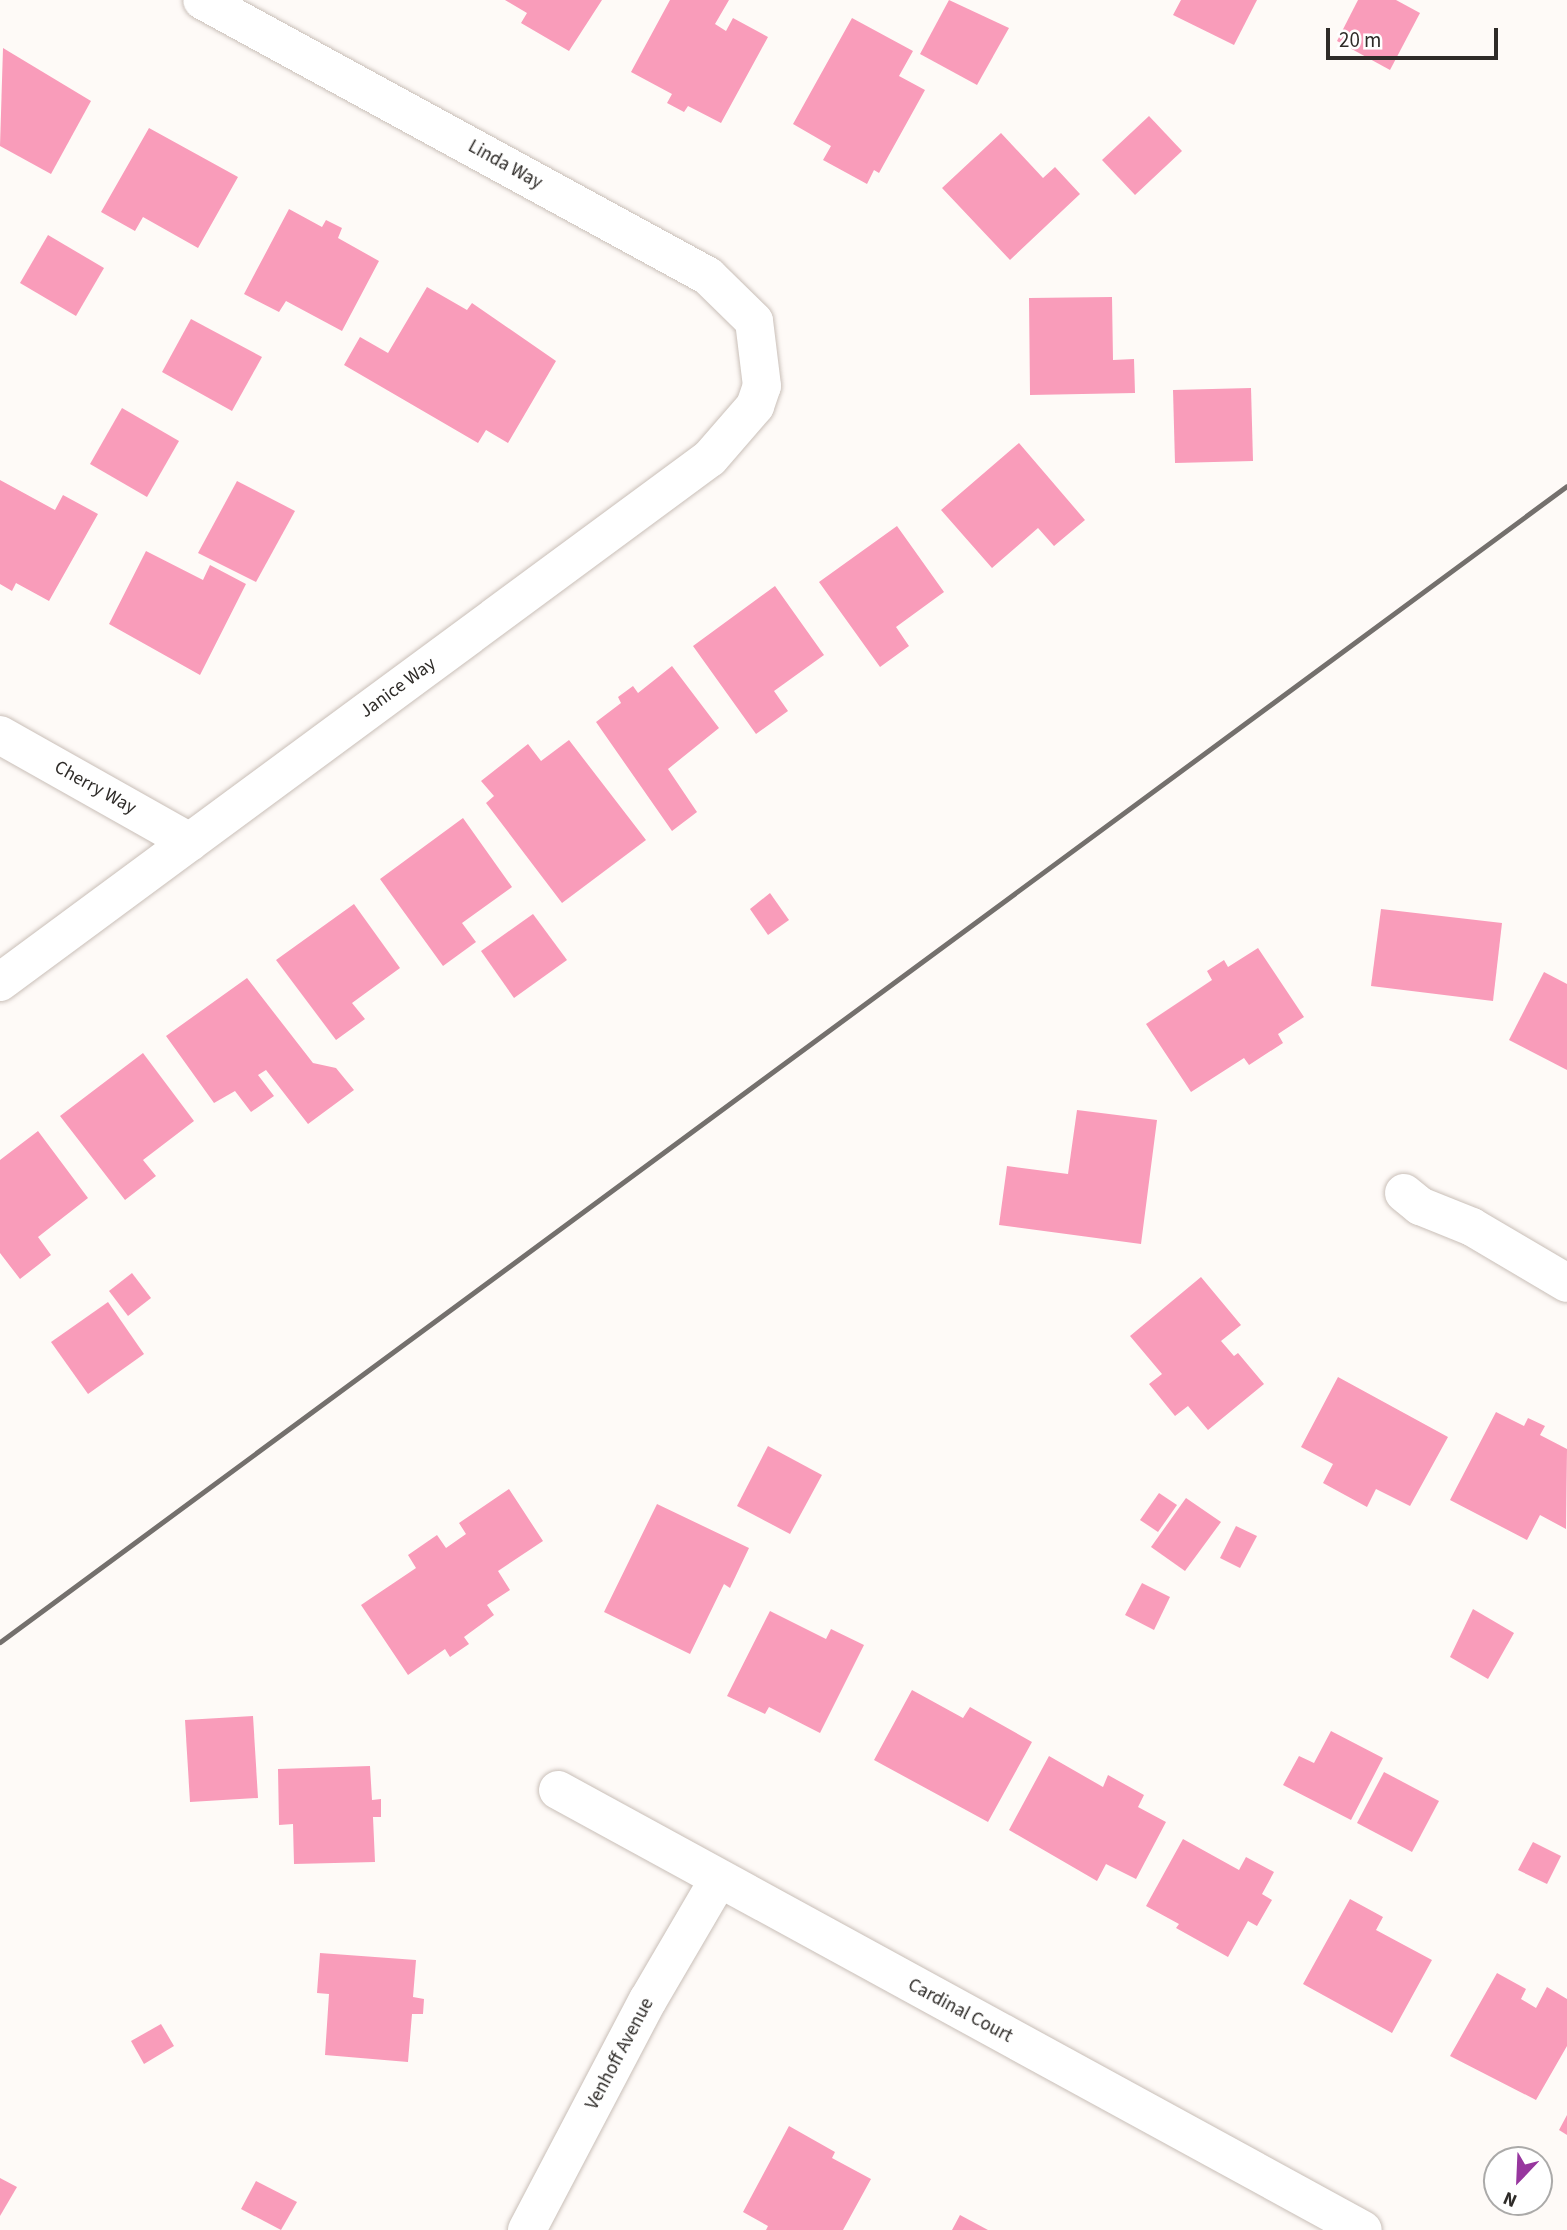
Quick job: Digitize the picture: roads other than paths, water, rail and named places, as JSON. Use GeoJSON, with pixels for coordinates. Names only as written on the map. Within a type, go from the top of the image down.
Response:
{"type":"FeatureCollection","features":[{"type":"Feature","properties":{"kind":"street","name":"Linda Way"},"geometry":{"type":"LineString","coordinates":[[202,0],[708,276],[754,321],[763,369]]}},
{"type":"Feature","properties":{"kind":"street","name":"Janice Way"},"geometry":{"type":"LineString","coordinates":[[0,982],[710,458],[755,405],[763,369]]}},
{"type":"Feature","properties":{"kind":"street","name":"Cherry Way"},"geometry":{"type":"LineString","coordinates":[[0,735],[190,842]]}},
{"type":"Feature","properties":{"kind":"street"},"geometry":{"type":"LineString","coordinates":[[1404,1193],[1420,1206],[1472,1227],[1567,1283]]}},
{"type":"Feature","properties":{"kind":"street","name":"Cardinal Court"},"geometry":{"type":"LineString","coordinates":[[558,1790],[718,1880],[1363,2230]]}},
{"type":"Feature","properties":{"kind":"street","name":"Venhoff Avenue"},"geometry":{"type":"LineString","coordinates":[[527,2230],[648,2000],[718,1880]]}},
{"type":"Feature","properties":{"kind":"railway"},"geometry":{"type":"LineString","coordinates":[[0,1642],[1567,486]]}}]}
